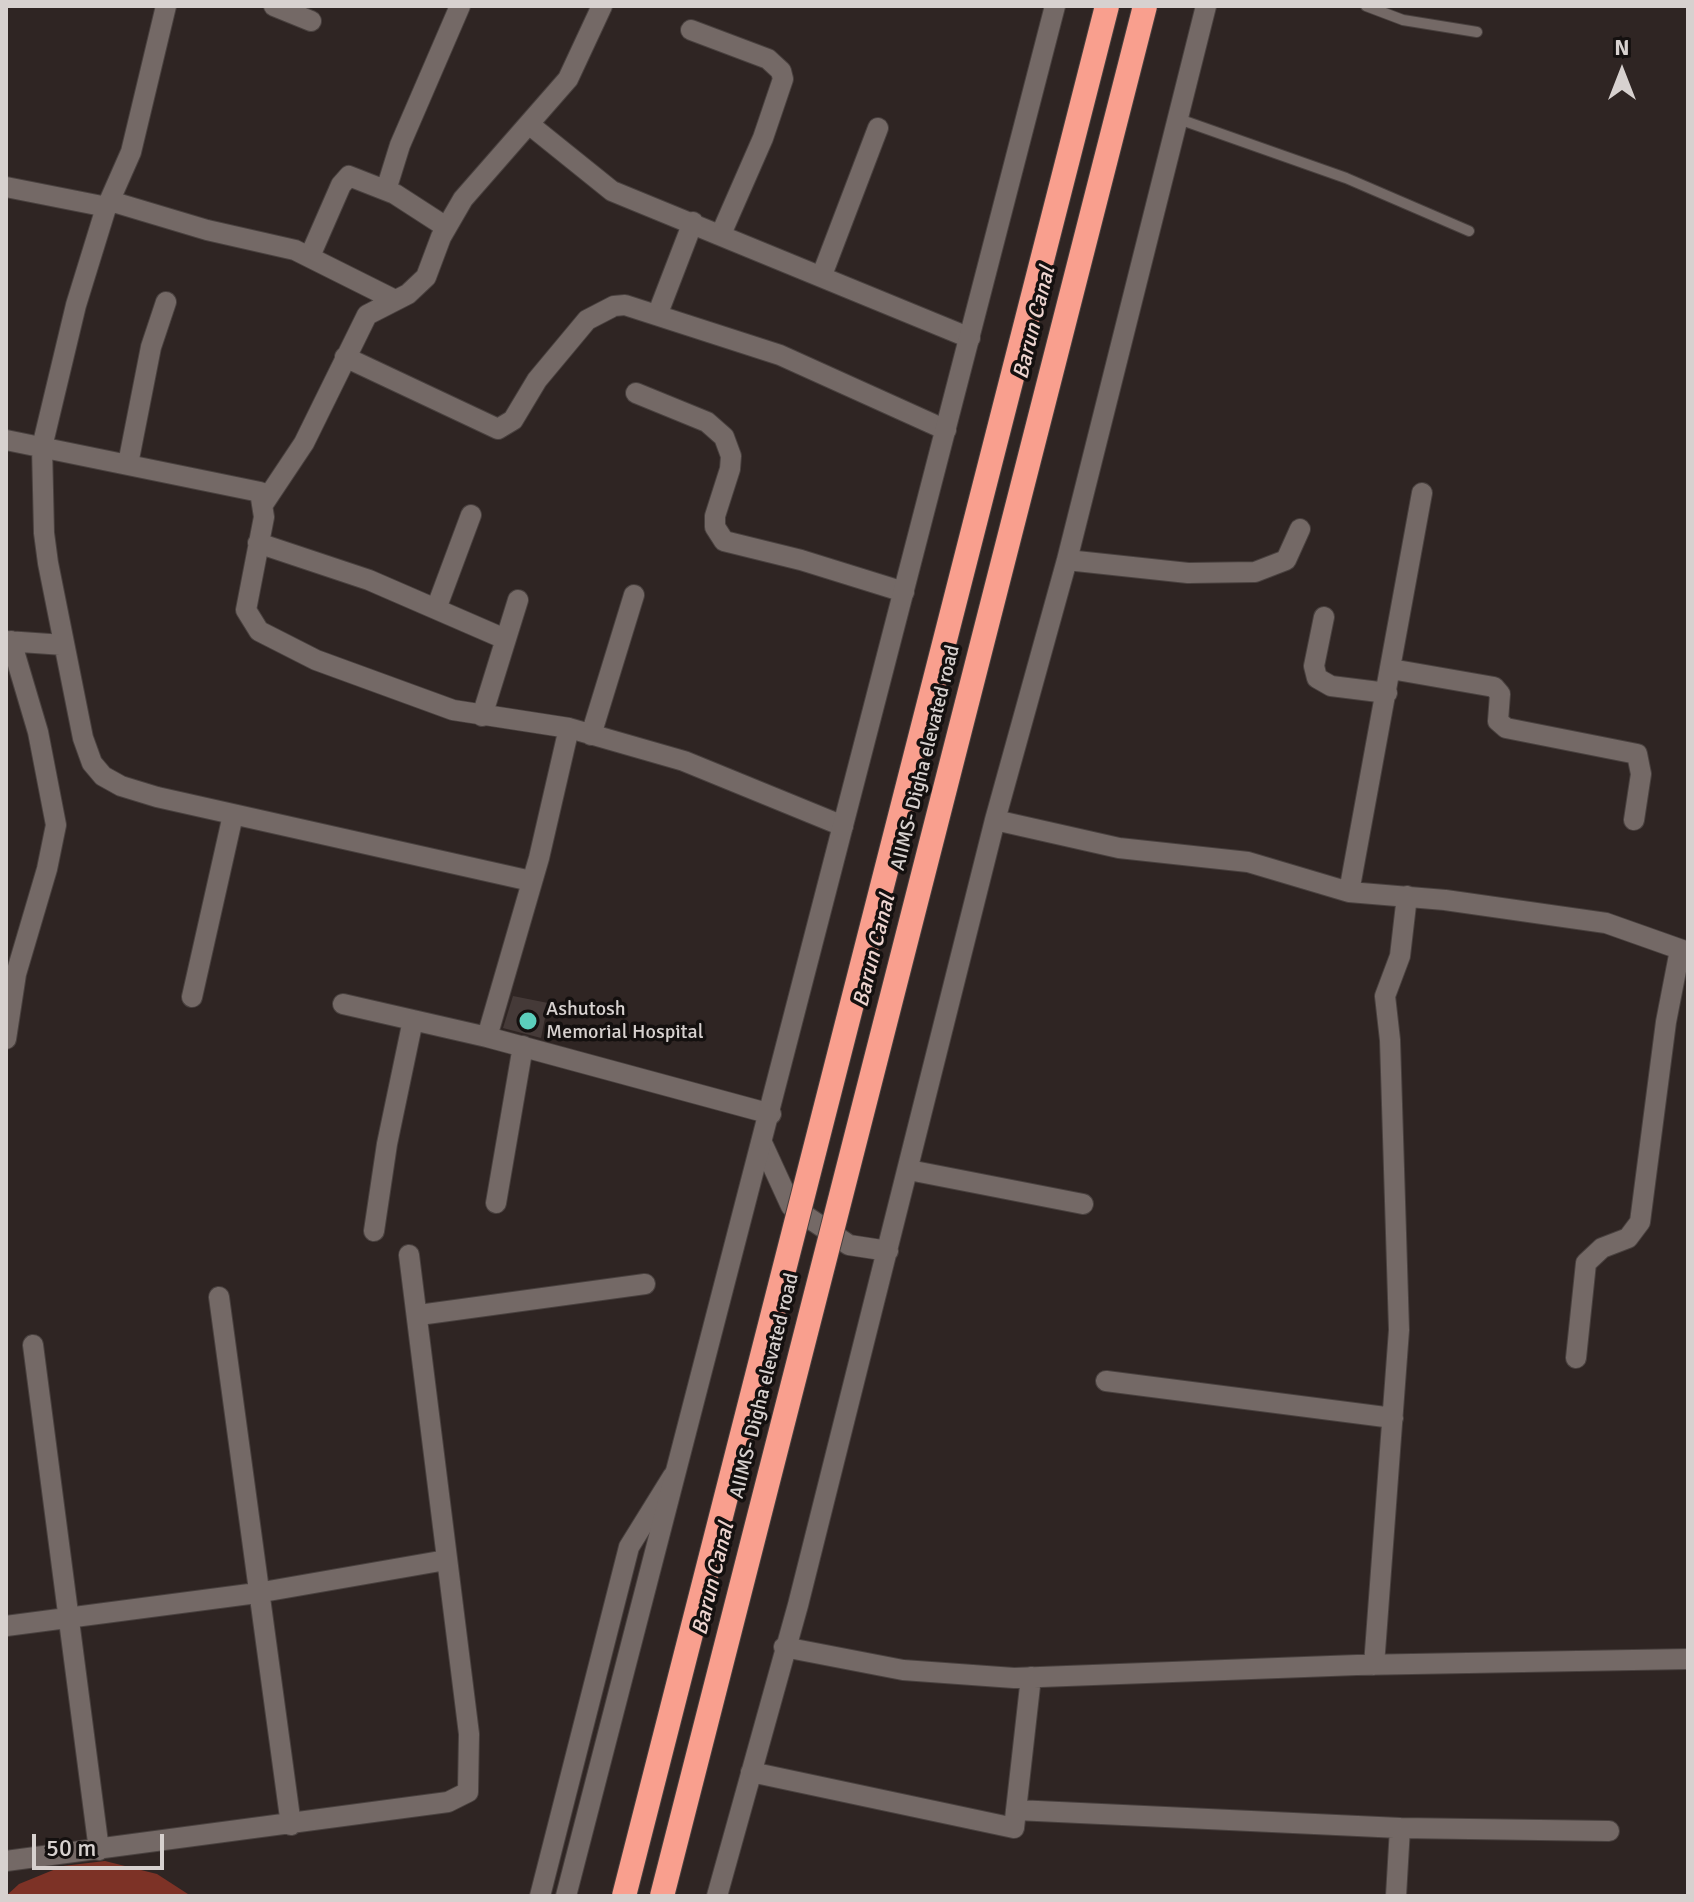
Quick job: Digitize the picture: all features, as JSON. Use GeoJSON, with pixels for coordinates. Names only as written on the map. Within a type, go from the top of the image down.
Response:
{"type":"FeatureCollection","features":[{"type":"Feature","properties":{"kind":"highway","name":"AIIMS- Digha elevated road"},"geometry":{"type":"LineString","coordinates":[[624,1896],[1107,6]]}},
{"type":"Feature","properties":{"kind":"highway","name":"AIIMS- Digha elevated road"},"geometry":{"type":"LineString","coordinates":[[662,1896],[1145,6]]}},
{"type":"Feature","properties":{"kind":"street"},"geometry":{"type":"LineString","coordinates":[[166,6],[131,152],[108,204],[64,349],[42,447],[44,533],[83,738],[92,763],[103,776],[157,797],[531,881]]}},
{"type":"Feature","properties":{"kind":"street"},"geometry":{"type":"LineString","coordinates":[[274,6],[311,21]]}},
{"type":"Feature","properties":{"kind":"street"},"geometry":{"type":"LineString","coordinates":[[386,190],[400,145],[460,6]]}},
{"type":"Feature","properties":{"kind":"street"},"geometry":{"type":"LineString","coordinates":[[602,6],[568,79],[530,125],[477,180],[446,227],[426,277],[418,287],[367,315],[304,443],[264,503],[246,610],[259,631],[340,671],[419,699],[482,716],[569,728],[684,761],[843,826]]}},
{"type":"Feature","properties":{"kind":"street"},"geometry":{"type":"LineString","coordinates":[[566,1896],[763,1145],[1055,6]]}},
{"type":"Feature","properties":{"kind":"street"},"geometry":{"type":"LineString","coordinates":[[717,1896],[909,1170],[995,820],[1067,560],[1206,6]]}},
{"type":"Feature","properties":{"kind":"street"},"geometry":{"type":"LineString","coordinates":[[691,30],[768,59],[776,64],[783,79],[763,138],[721,234]]}},
{"type":"Feature","properties":{"kind":"street"},"geometry":{"type":"LineString","coordinates":[[530,125],[612,191],[970,338]]}},
{"type":"Feature","properties":{"kind":"street"},"geometry":{"type":"LineString","coordinates":[[822,275],[878,128]]}},
{"type":"Feature","properties":{"kind":"street"},"geometry":{"type":"LineString","coordinates":[[310,256],[345,179],[354,176],[386,190],[446,227]]}},
{"type":"Feature","properties":{"kind":"street"},"geometry":{"type":"LineString","coordinates":[[6,187],[108,204],[310,256],[395,300]]}},
{"type":"Feature","properties":{"kind":"street"},"geometry":{"type":"LineString","coordinates":[[658,313],[693,222]]}},
{"type":"Feature","properties":{"kind":"street"},"geometry":{"type":"LineString","coordinates":[[128,464],[151,347],[166,302]]}},
{"type":"Feature","properties":{"kind":"street"},"geometry":{"type":"LineString","coordinates":[[345,357],[498,429],[513,420],[537,380],[587,320],[614,306],[658,313],[780,355],[946,430]]}},
{"type":"Feature","properties":{"kind":"street"},"geometry":{"type":"LineString","coordinates":[[636,393],[707,422],[724,437],[731,456],[730,469],[715,516],[715,527],[724,541],[801,560],[904,592]]}},
{"type":"Feature","properties":{"kind":"street"},"geometry":{"type":"LineString","coordinates":[[6,440],[254,489],[260,492],[264,503]]}},
{"type":"Feature","properties":{"kind":"street"},"geometry":{"type":"LineString","coordinates":[[1349,892],[1422,493]]}},
{"type":"Feature","properties":{"kind":"street"},"geometry":{"type":"LineString","coordinates":[[436,609],[471,515]]}},
{"type":"Feature","properties":{"kind":"street"},"geometry":{"type":"LineString","coordinates":[[1067,560],[1188,573],[1255,572],[1286,560],[1300,529]]}},
{"type":"Feature","properties":{"kind":"street"},"geometry":{"type":"LineString","coordinates":[[258,543],[369,580],[505,639]]}},
{"type":"Feature","properties":{"kind":"street"},"geometry":{"type":"LineString","coordinates":[[591,735],[634,595]]}},
{"type":"Feature","properties":{"kind":"street"},"geometry":{"type":"LineString","coordinates":[[482,716],[518,600]]}},
{"type":"Feature","properties":{"kind":"street"},"geometry":{"type":"LineString","coordinates":[[1324,617],[1314,666],[1317,678],[1331,686],[1387,693]]}},
{"type":"Feature","properties":{"kind":"street"},"geometry":{"type":"LineString","coordinates":[[6,1039],[16,974],[47,869],[56,825],[38,732],[8,641],[64,645]]}},
{"type":"Feature","properties":{"kind":"street"},"geometry":{"type":"LineString","coordinates":[[1391,669],[1494,687],[1500,694],[1498,721],[1506,728],[1637,754],[1641,774],[1634,820]]}},
{"type":"Feature","properties":{"kind":"street"},"geometry":{"type":"LineString","coordinates":[[487,1037],[531,881],[569,728]]}},
{"type":"Feature","properties":{"kind":"street"},"geometry":{"type":"LineString","coordinates":[[192,997],[233,815]]}},
{"type":"Feature","properties":{"kind":"street"},"geometry":{"type":"LineString","coordinates":[[995,820],[1119,848],[1248,862],[1349,892],[1407,896],[1606,923],[1684,951],[1659,1070],[1640,1222],[1628,1238],[1602,1248],[1586,1263],[1576,1358]]}},
{"type":"Feature","properties":{"kind":"street"},"geometry":{"type":"LineString","coordinates":[[1374,1665],[1399,1313],[1390,1040],[1385,996],[1400,956],[1407,896]]}},
{"type":"Feature","properties":{"kind":"street"},"geometry":{"type":"LineString","coordinates":[[343,1004],[523,1046],[771,1114]]}},
{"type":"Feature","properties":{"kind":"street"},"geometry":{"type":"LineString","coordinates":[[374,1231],[392,1115],[413,1020]]}},
{"type":"Feature","properties":{"kind":"street"},"geometry":{"type":"LineString","coordinates":[[496,1203],[523,1046]]}},
{"type":"Feature","properties":{"kind":"street"},"geometry":{"type":"LineString","coordinates":[[763,1145],[791,1206],[849,1245],[888,1251]]}},
{"type":"Feature","properties":{"kind":"street"},"geometry":{"type":"LineString","coordinates":[[909,1170],[1083,1204]]}},
{"type":"Feature","properties":{"kind":"street"},"geometry":{"type":"LineString","coordinates":[[6,1861],[448,1802],[468,1792],[469,1734],[419,1315],[409,1255]]}},
{"type":"Feature","properties":{"kind":"street"},"geometry":{"type":"LineString","coordinates":[[419,1315],[645,1284]]}},
{"type":"Feature","properties":{"kind":"street"},"geometry":{"type":"LineString","coordinates":[[219,1297],[291,1825]]}},
{"type":"Feature","properties":{"kind":"street"},"geometry":{"type":"LineString","coordinates":[[33,1345],[99,1850]]}},
{"type":"Feature","properties":{"kind":"street"},"geometry":{"type":"LineString","coordinates":[[1106,1381],[1393,1418]]}},
{"type":"Feature","properties":{"kind":"street"},"geometry":{"type":"LineString","coordinates":[[540,1896],[629,1547],[678,1468]]}},
{"type":"Feature","properties":{"kind":"street"},"geometry":{"type":"LineString","coordinates":[[6,1626],[257,1593],[446,1560]]}},
{"type":"Feature","properties":{"kind":"street"},"geometry":{"type":"LineString","coordinates":[[784,1647],[903,1670],[961,1677],[1688,1659]]}},
{"type":"Feature","properties":{"kind":"street"},"geometry":{"type":"LineString","coordinates":[[751,1772],[1014,1828],[1031,1677]]}},
{"type":"Feature","properties":{"kind":"street"},"geometry":{"type":"LineString","coordinates":[[1016,1810],[1400,1828],[1609,1831]]}},
{"type":"Feature","properties":{"kind":"street"},"geometry":{"type":"LineString","coordinates":[[1396,1896],[1400,1828]]}},
{"type":"Feature","properties":{"kind":"lane"},"geometry":{"type":"LineString","coordinates":[[1366,6],[1403,20],[1477,32]]}},
{"type":"Feature","properties":{"kind":"lane"},"geometry":{"type":"LineString","coordinates":[[1176,118],[1346,178],[1469,231]]}},
{"type":"Feature","properties":{"kind":"shaded area"},"geometry":{"type":"Polygon","coordinates":[[[105,1861],[157,1874],[191,1896],[6,1896],[19,1884],[63,1866],[105,1861]]]}},
{"type":"Feature","properties":{"kind":"building"},"geometry":{"type":"Polygon","coordinates":[[[513,996],[548,1003],[541,1038],[503,1028],[513,996]]]}},
{"type":"Feature","properties":{"kind":"place","name":"Ashutosh Memorial Hospital"},"geometry":{"type":"Point","coordinates":[528,1021]}},
{"type":"Feature","properties":{"kind":"water label","name":"Barun Canal"},"geometry":{"type":"Point","coordinates":[1035,323]}},
{"type":"Feature","properties":{"kind":"water label","name":"Barun Canal"},"geometry":{"type":"Point","coordinates":[875,951]}},
{"type":"Feature","properties":{"kind":"water label","name":"Barun Canal"},"geometry":{"type":"Point","coordinates":[714,1579]}}]}
